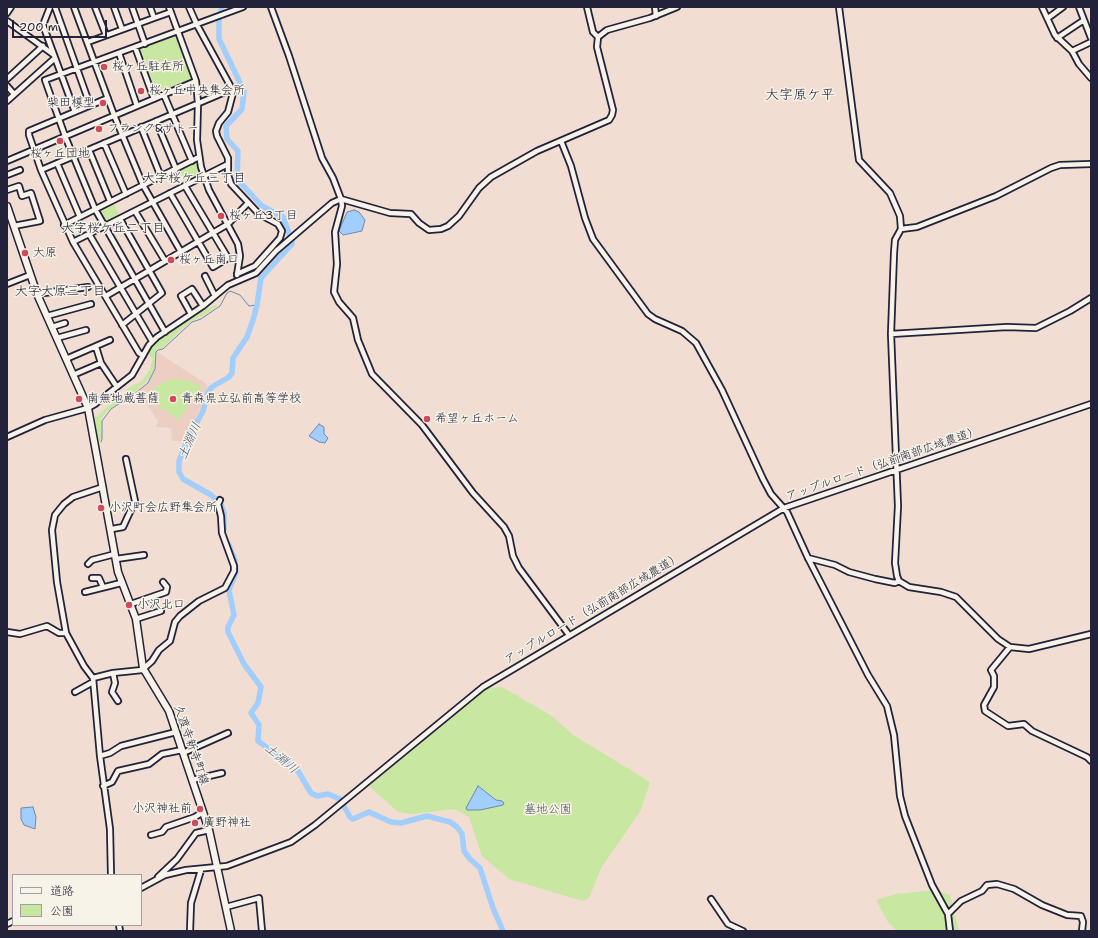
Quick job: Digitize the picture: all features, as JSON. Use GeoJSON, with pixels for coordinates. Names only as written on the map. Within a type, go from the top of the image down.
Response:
{"type":"FeatureCollection","features":[{"type":"Feature","properties":{"kind":"main road","name":"久渡寺新寺町線"},"geometry":{"type":"LineString","coordinates":[[7,209],[30,275],[88,408],[122,583],[136,619],[143,668],[165,702],[203,812],[218,868],[231,931]]}},
{"type":"Feature","properties":{"kind":"street"},"geometry":{"type":"LineString","coordinates":[[7,13],[11,7]]}},
{"type":"Feature","properties":{"kind":"street"},"geometry":{"type":"LineString","coordinates":[[50,7],[43,25],[75,112]]}},
{"type":"Feature","properties":{"kind":"street"},"geometry":{"type":"LineString","coordinates":[[55,7],[90,105]]}},
{"type":"Feature","properties":{"kind":"street"},"geometry":{"type":"LineString","coordinates":[[74,7],[114,115],[143,185],[181,252]]}},
{"type":"Feature","properties":{"kind":"street"},"geometry":{"type":"LineString","coordinates":[[95,7],[106,35]]}},
{"type":"Feature","properties":{"kind":"street"},"geometry":{"type":"LineString","coordinates":[[114,7],[122,29]]}},
{"type":"Feature","properties":{"kind":"street"},"geometry":{"type":"LineString","coordinates":[[132,7],[145,44]]}},
{"type":"Feature","properties":{"kind":"street"},"geometry":{"type":"LineString","coordinates":[[150,7],[154,18]]}},
{"type":"Feature","properties":{"kind":"street"},"geometry":{"type":"LineString","coordinates":[[169,7],[196,81],[198,103],[197,140],[199,157],[204,176],[209,190],[228,224],[239,248],[236,281]]}},
{"type":"Feature","properties":{"kind":"street"},"geometry":{"type":"LineString","coordinates":[[189,7],[197,26],[233,93],[228,112],[219,123],[216,131],[217,136],[227,154],[230,184],[259,214],[281,227],[282,234],[254,266],[237,274]]}},
{"type":"Feature","properties":{"kind":"street"},"geometry":{"type":"LineString","coordinates":[[165,332],[95,209],[65,136],[45,80],[197,26],[243,7]]}},
{"type":"Feature","properties":{"kind":"street"},"geometry":{"type":"LineString","coordinates":[[271,7],[290,56],[322,158],[334,178],[341,199],[342,206],[336,232],[337,264],[334,292],[339,302],[353,318],[358,340],[372,374],[422,425],[473,493],[504,527],[509,536],[513,556],[519,568],[569,635]]}},
{"type":"Feature","properties":{"kind":"street"},"geometry":{"type":"LineString","coordinates":[[587,7],[593,32],[598,37]]}},
{"type":"Feature","properties":{"kind":"street"},"geometry":{"type":"LineString","coordinates":[[655,7],[656,16]]}},
{"type":"Feature","properties":{"kind":"street"},"geometry":{"type":"LineString","coordinates":[[7,437],[45,420],[88,408],[117,387],[136,370],[152,341],[202,306],[228,285],[256,273],[291,238],[332,203],[341,199],[390,213],[412,214],[425,228],[441,229],[459,216],[479,188],[491,177],[527,156],[603,124],[612,115],[612,106],[597,47],[598,37],[607,30],[656,16],[677,7]]}},
{"type":"Feature","properties":{"kind":"street"},"geometry":{"type":"LineString","coordinates":[[839,7],[859,160],[890,192],[900,216],[901,228],[895,240],[891,334],[898,512],[895,570],[899,581],[909,587],[942,592],[956,597],[998,639],[1010,647],[1029,649],[1091,634]]}},
{"type":"Feature","properties":{"kind":"street"},"geometry":{"type":"LineString","coordinates":[[1042,7],[1057,38],[1072,51],[1079,64],[1091,78]]}},
{"type":"Feature","properties":{"kind":"street"},"geometry":{"type":"LineString","coordinates":[[1048,18],[1063,7]]}},
{"type":"Feature","properties":{"kind":"street"},"geometry":{"type":"LineString","coordinates":[[1079,7],[1091,38]]}},
{"type":"Feature","properties":{"kind":"street"},"geometry":{"type":"LineString","coordinates":[[88,42],[170,12]]}},
{"type":"Feature","properties":{"kind":"street"},"geometry":{"type":"LineString","coordinates":[[7,20],[43,46],[55,57]]}},
{"type":"Feature","properties":{"kind":"street"},"geometry":{"type":"LineString","coordinates":[[1057,38],[1084,20]]}},
{"type":"Feature","properties":{"kind":"street"},"geometry":{"type":"LineString","coordinates":[[1072,51],[1091,42]]}},
{"type":"Feature","properties":{"kind":"street"},"geometry":{"type":"LineString","coordinates":[[7,79],[43,46]]}},
{"type":"Feature","properties":{"kind":"street"},"geometry":{"type":"LineString","coordinates":[[135,47],[154,99]]}},
{"type":"Feature","properties":{"kind":"street"},"geometry":{"type":"LineString","coordinates":[[119,53],[137,106]]}},
{"type":"Feature","properties":{"kind":"street"},"geometry":{"type":"LineString","coordinates":[[7,101],[55,57]]}},
{"type":"Feature","properties":{"kind":"street"},"geometry":{"type":"LineString","coordinates":[[7,161],[196,81]]}},
{"type":"Feature","properties":{"kind":"street"},"geometry":{"type":"LineString","coordinates":[[7,86],[14,94]]}},
{"type":"Feature","properties":{"kind":"street"},"geometry":{"type":"LineString","coordinates":[[41,170],[232,89]]}},
{"type":"Feature","properties":{"kind":"street"},"geometry":{"type":"LineString","coordinates":[[164,95],[192,161]]}},
{"type":"Feature","properties":{"kind":"street"},"geometry":{"type":"LineString","coordinates":[[108,98],[29,131],[33,150],[64,225],[122,325],[139,353],[143,356]]}},
{"type":"Feature","properties":{"kind":"street"},"geometry":{"type":"LineString","coordinates":[[156,121],[176,169]]}},
{"type":"Feature","properties":{"kind":"street"},"geometry":{"type":"LineString","coordinates":[[141,128],[161,177]]}},
{"type":"Feature","properties":{"kind":"street"},"geometry":{"type":"LineString","coordinates":[[561,141],[571,166],[585,218],[593,239],[648,314],[655,320],[682,331],[694,340],[722,390],[763,480],[771,494],[784,508],[793,522],[808,558],[868,675],[890,711],[900,796],[905,816],[932,885],[948,914],[950,931]]}},
{"type":"Feature","properties":{"kind":"street"},"geometry":{"type":"LineString","coordinates":[[104,143],[126,194]]}},
{"type":"Feature","properties":{"kind":"street"},"geometry":{"type":"LineString","coordinates":[[89,150],[110,201]]}},
{"type":"Feature","properties":{"kind":"street"},"geometry":{"type":"LineString","coordinates":[[64,225],[199,157]]}},
{"type":"Feature","properties":{"kind":"street"},"geometry":{"type":"LineString","coordinates":[[57,163],[80,217]]}},
{"type":"Feature","properties":{"kind":"street"},"geometry":{"type":"LineString","coordinates":[[73,242],[228,164]]}},
{"type":"Feature","properties":{"kind":"street"},"geometry":{"type":"LineString","coordinates":[[901,228],[917,227],[996,196],[1051,168],[1060,165],[1091,164]]}},
{"type":"Feature","properties":{"kind":"street"},"geometry":{"type":"LineString","coordinates":[[7,175],[20,170]]}},
{"type":"Feature","properties":{"kind":"street"},"geometry":{"type":"LineString","coordinates":[[7,190],[19,186],[22,196],[31,193],[40,221],[14,226]]}},
{"type":"Feature","properties":{"kind":"street"},"geometry":{"type":"LineString","coordinates":[[170,193],[213,267],[228,258],[185,186]]}},
{"type":"Feature","properties":{"kind":"street"},"geometry":{"type":"LineString","coordinates":[[106,296],[228,224],[248,203]]}},
{"type":"Feature","properties":{"kind":"street"},"geometry":{"type":"LineString","coordinates":[[135,211],[165,262]]}},
{"type":"Feature","properties":{"kind":"street"},"geometry":{"type":"LineString","coordinates":[[120,219],[162,293],[122,325]]}},
{"type":"Feature","properties":{"kind":"street"},"geometry":{"type":"LineString","coordinates":[[89,234],[152,341]]}},
{"type":"Feature","properties":{"kind":"street"},"geometry":{"type":"LineString","coordinates":[[7,284],[30,275]]}},
{"type":"Feature","properties":{"kind":"street"},"geometry":{"type":"LineString","coordinates":[[204,276],[215,296]]}},
{"type":"Feature","properties":{"kind":"street"},"geometry":{"type":"LineString","coordinates":[[38,294],[88,287]]}},
{"type":"Feature","properties":{"kind":"street"},"geometry":{"type":"LineString","coordinates":[[191,314],[181,296],[192,289],[202,306]]}},
{"type":"Feature","properties":{"kind":"street"},"geometry":{"type":"LineString","coordinates":[[891,334],[1007,327],[1036,328],[1070,311],[1091,298]]}},
{"type":"Feature","properties":{"kind":"street"},"geometry":{"type":"LineString","coordinates":[[47,316],[91,304]]}},
{"type":"Feature","properties":{"kind":"street"},"geometry":{"type":"LineString","coordinates":[[52,327],[65,323]]}},
{"type":"Feature","properties":{"kind":"street"},"geometry":{"type":"LineString","coordinates":[[57,338],[86,330]]}},
{"type":"Feature","properties":{"kind":"street"},"geometry":{"type":"LineString","coordinates":[[66,359],[110,340]]}},
{"type":"Feature","properties":{"kind":"street"},"geometry":{"type":"LineString","coordinates":[[96,346],[101,364],[117,387]]}},
{"type":"Feature","properties":{"kind":"street"},"geometry":{"type":"LineString","coordinates":[[73,375],[101,364]]}},
{"type":"Feature","properties":{"kind":"street","name":"アップルロード（弘前南部広域農道）"},"geometry":{"type":"LineString","coordinates":[[142,887],[157,878],[174,872],[218,868],[245,860],[291,842],[339,805],[483,687],[784,508],[1091,404]]}},
{"type":"Feature","properties":{"kind":"street"},"geometry":{"type":"LineString","coordinates":[[112,529],[122,527],[135,501],[126,459]]}},
{"type":"Feature","properties":{"kind":"street"},"geometry":{"type":"LineString","coordinates":[[103,487],[73,497],[58,509],[53,520],[52,530],[56,569],[66,633],[93,680],[103,786],[110,830],[111,874]]}},
{"type":"Feature","properties":{"kind":"street"},"geometry":{"type":"LineString","coordinates":[[75,692],[93,680],[113,673],[137,672],[143,668],[152,661],[159,650],[170,641],[175,622],[180,616],[199,601],[225,588],[234,571],[234,566],[222,533],[219,501]]}},
{"type":"Feature","properties":{"kind":"street"},"geometry":{"type":"LineString","coordinates":[[88,564],[92,560],[116,556],[144,555]]}},
{"type":"Feature","properties":{"kind":"street"},"geometry":{"type":"LineString","coordinates":[[808,558],[836,565],[849,572],[875,579],[895,583],[899,581]]}},
{"type":"Feature","properties":{"kind":"street"},"geometry":{"type":"LineString","coordinates":[[92,578],[99,578],[103,587]]}},
{"type":"Feature","properties":{"kind":"street"},"geometry":{"type":"LineString","coordinates":[[131,604],[166,592],[167,588],[164,582]]}},
{"type":"Feature","properties":{"kind":"street"},"geometry":{"type":"LineString","coordinates":[[85,592],[122,583]]}},
{"type":"Feature","properties":{"kind":"street"},"geometry":{"type":"LineString","coordinates":[[136,619],[160,611]]}},
{"type":"Feature","properties":{"kind":"street"},"geometry":{"type":"LineString","coordinates":[[7,632],[20,634],[47,626],[59,633],[66,633]]}},
{"type":"Feature","properties":{"kind":"street"},"geometry":{"type":"LineString","coordinates":[[1010,647],[991,670],[994,676],[994,687],[984,705],[985,711],[1008,726],[1024,724],[1032,731],[1087,757],[1091,761]]}},
{"type":"Feature","properties":{"kind":"street"},"geometry":{"type":"LineString","coordinates":[[113,673],[115,683],[112,692],[118,701]]}},
{"type":"Feature","properties":{"kind":"street"},"geometry":{"type":"LineString","coordinates":[[100,756],[110,753],[122,746],[176,732]]}},
{"type":"Feature","properties":{"kind":"street"},"geometry":{"type":"LineString","coordinates":[[103,786],[112,782],[118,771],[149,764],[162,754],[182,751],[228,733]]}},
{"type":"Feature","properties":{"kind":"street"},"geometry":{"type":"LineString","coordinates":[[192,780],[222,773]]}},
{"type":"Feature","properties":{"kind":"street"},"geometry":{"type":"LineString","coordinates":[[151,835],[162,832],[166,827],[195,818],[203,812]]}},
{"type":"Feature","properties":{"kind":"street"},"geometry":{"type":"LineString","coordinates":[[157,878],[177,859],[196,833],[209,830]]}},
{"type":"Feature","properties":{"kind":"street"},"geometry":{"type":"LineString","coordinates":[[190,931],[191,903],[201,870]]}},
{"type":"Feature","properties":{"kind":"street"},"geometry":{"type":"LineString","coordinates":[[948,914],[961,900],[982,891],[987,885],[997,884],[1014,889],[1042,905],[1067,915],[1081,916],[1083,922],[1082,931]]}},
{"type":"Feature","properties":{"kind":"street"},"geometry":{"type":"LineString","coordinates":[[226,907],[259,898],[262,931]]}},
{"type":"Feature","properties":{"kind":"street"},"geometry":{"type":"LineString","coordinates":[[711,899],[728,924],[743,931]]}},
{"type":"Feature","properties":{"kind":"shaded area","name":"青森県立弘前高等学校"},"geometry":{"type":"Polygon","coordinates":[[[157,352],[208,385],[201,408],[184,441],[172,441],[171,428],[156,427],[158,421],[138,391],[148,384],[152,377],[156,367],[157,352]]]}},
{"type":"Feature","properties":{"kind":"green space"},"geometry":{"type":"Polygon","coordinates":[[[174,37],[179,39],[192,78],[154,95],[137,50],[174,37]]]}},
{"type":"Feature","properties":{"kind":"green space"},"geometry":{"type":"Polygon","coordinates":[[[197,161],[201,175],[186,184],[179,170],[197,161]]]}},
{"type":"Feature","properties":{"kind":"green space"},"geometry":{"type":"Polygon","coordinates":[[[113,203],[120,217],[105,224],[98,211],[113,203]]]}},
{"type":"Feature","properties":{"kind":"green space"},"geometry":{"type":"Polygon","coordinates":[[[216,305],[217,307],[203,316],[191,321],[162,348],[156,350],[154,369],[149,379],[131,395],[107,411],[101,419],[102,439],[100,441],[97,439],[95,418],[109,405],[127,394],[126,389],[142,381],[150,369],[153,358],[150,357],[147,351],[156,341],[195,314],[216,305]]]}},
{"type":"Feature","properties":{"kind":"green space"},"geometry":{"type":"Polygon","coordinates":[[[171,379],[184,379],[202,386],[179,420],[147,398],[156,386],[171,379]]]}},
{"type":"Feature","properties":{"kind":"green space","name":"墓地公園"},"geometry":{"type":"Polygon","coordinates":[[[502,687],[552,716],[573,735],[650,782],[641,810],[601,868],[589,898],[583,901],[509,879],[482,856],[469,817],[454,809],[411,814],[398,812],[369,786],[487,688],[502,687]]]}},
{"type":"Feature","properties":{"kind":"green space"},"geometry":{"type":"Polygon","coordinates":[[[935,890],[950,895],[959,931],[897,931],[888,922],[876,900],[896,894],[935,890]]]}},
{"type":"Feature","properties":{"kind":"water"},"geometry":{"type":"Polygon","coordinates":[[[354,210],[359,212],[365,220],[362,231],[343,235],[339,231],[347,212],[354,210]]]}},
{"type":"Feature","properties":{"kind":"water"},"geometry":{"type":"Polygon","coordinates":[[[319,424],[324,427],[324,434],[328,438],[325,443],[319,442],[309,436],[319,424]]]}},
{"type":"Feature","properties":{"kind":"water"},"geometry":{"type":"Polygon","coordinates":[[[478,786],[496,800],[502,801],[504,803],[503,805],[480,810],[467,810],[466,808],[478,786]]]}},
{"type":"Feature","properties":{"kind":"water"},"geometry":{"type":"Polygon","coordinates":[[[33,807],[36,817],[35,829],[24,825],[21,819],[21,808],[33,807]]]}},
{"type":"Feature","properties":{"kind":"waterway","name":"土淵川"},"geometry":{"type":"LineString","coordinates":[[222,7],[219,20],[219,39],[244,91],[242,109],[226,126],[227,139],[238,151],[237,179],[262,206],[283,217],[292,241],[292,244],[261,278],[253,320],[247,337],[233,358],[232,373],[229,377],[212,387],[208,392],[203,411],[188,439],[179,461],[179,472],[183,479],[211,495],[221,504],[224,513],[224,529]]}},
{"type":"Feature","properties":{"kind":"waterway"},"geometry":{"type":"LineString","coordinates":[[101,442],[102,421],[111,409],[148,383],[155,369],[156,352],[158,350],[163,349],[192,322],[201,319],[220,306],[227,293],[230,291],[240,295],[249,306],[257,305]]}},
{"type":"Feature","properties":{"kind":"waterway","name":"土淵川"},"geometry":{"type":"LineString","coordinates":[[229,545],[235,561],[236,572],[229,590],[234,615],[228,627],[228,632],[244,664],[261,687],[258,703],[251,713],[259,725],[258,741],[298,771],[311,793],[317,796],[328,794],[340,799],[350,817],[353,819],[369,812],[391,822],[401,823],[427,816],[450,822],[457,827],[462,834],[464,851],[480,868],[493,908],[503,931]]}},
{"type":"Feature","properties":{"kind":"place","name":"桜ヶ丘駐在所"},"geometry":{"type":"Point","coordinates":[104,67]}},
{"type":"Feature","properties":{"kind":"place","name":"桜ヶ丘中央集会所"},"geometry":{"type":"Point","coordinates":[141,91]}},
{"type":"Feature","properties":{"kind":"place","name":"柴田模型"},"geometry":{"type":"Point","coordinates":[103,103]}},
{"type":"Feature","properties":{"kind":"place","name":"フランク&サトー"},"geometry":{"type":"Point","coordinates":[99,129]}},
{"type":"Feature","properties":{"kind":"place","name":"桜ヶ丘団地"},"geometry":{"type":"Point","coordinates":[60,141]}},
{"type":"Feature","properties":{"kind":"place","name":"桜ヶ丘3丁目"},"geometry":{"type":"Point","coordinates":[221,216]}},
{"type":"Feature","properties":{"kind":"place","name":"大原"},"geometry":{"type":"Point","coordinates":[25,253]}},
{"type":"Feature","properties":{"kind":"place","name":"桜ヶ丘南口"},"geometry":{"type":"Point","coordinates":[171,260]}},
{"type":"Feature","properties":{"kind":"place","name":"南無地蔵菩薩"},"geometry":{"type":"Point","coordinates":[79,399]}},
{"type":"Feature","properties":{"kind":"place","name":"青森県立弘前高等学校"},"geometry":{"type":"Point","coordinates":[173,399]}},
{"type":"Feature","properties":{"kind":"place","name":"希望ヶ丘ホーム"},"geometry":{"type":"Point","coordinates":[427,419]}},
{"type":"Feature","properties":{"kind":"place","name":"小沢町会広野集会所"},"geometry":{"type":"Point","coordinates":[101,508]}},
{"type":"Feature","properties":{"kind":"place","name":"小沢北口"},"geometry":{"type":"Point","coordinates":[129,605]}},
{"type":"Feature","properties":{"kind":"place","name":"小沢神社前"},"geometry":{"type":"Point","coordinates":[200,809]}},
{"type":"Feature","properties":{"kind":"place","name":"廣野神社"},"geometry":{"type":"Point","coordinates":[195,823]}},
{"type":"Feature","properties":{"kind":"district","name":"大字原ケ平"},"geometry":{"type":"Point","coordinates":[800,95]}},
{"type":"Feature","properties":{"kind":"district","name":"大字桜ケ丘三丁目"},"geometry":{"type":"Point","coordinates":[194,179]}},
{"type":"Feature","properties":{"kind":"district","name":"大字桜ケ丘二丁目"},"geometry":{"type":"Point","coordinates":[113,229]}},
{"type":"Feature","properties":{"kind":"district","name":"大字大原三丁目"},"geometry":{"type":"Point","coordinates":[60,292]}}]}
